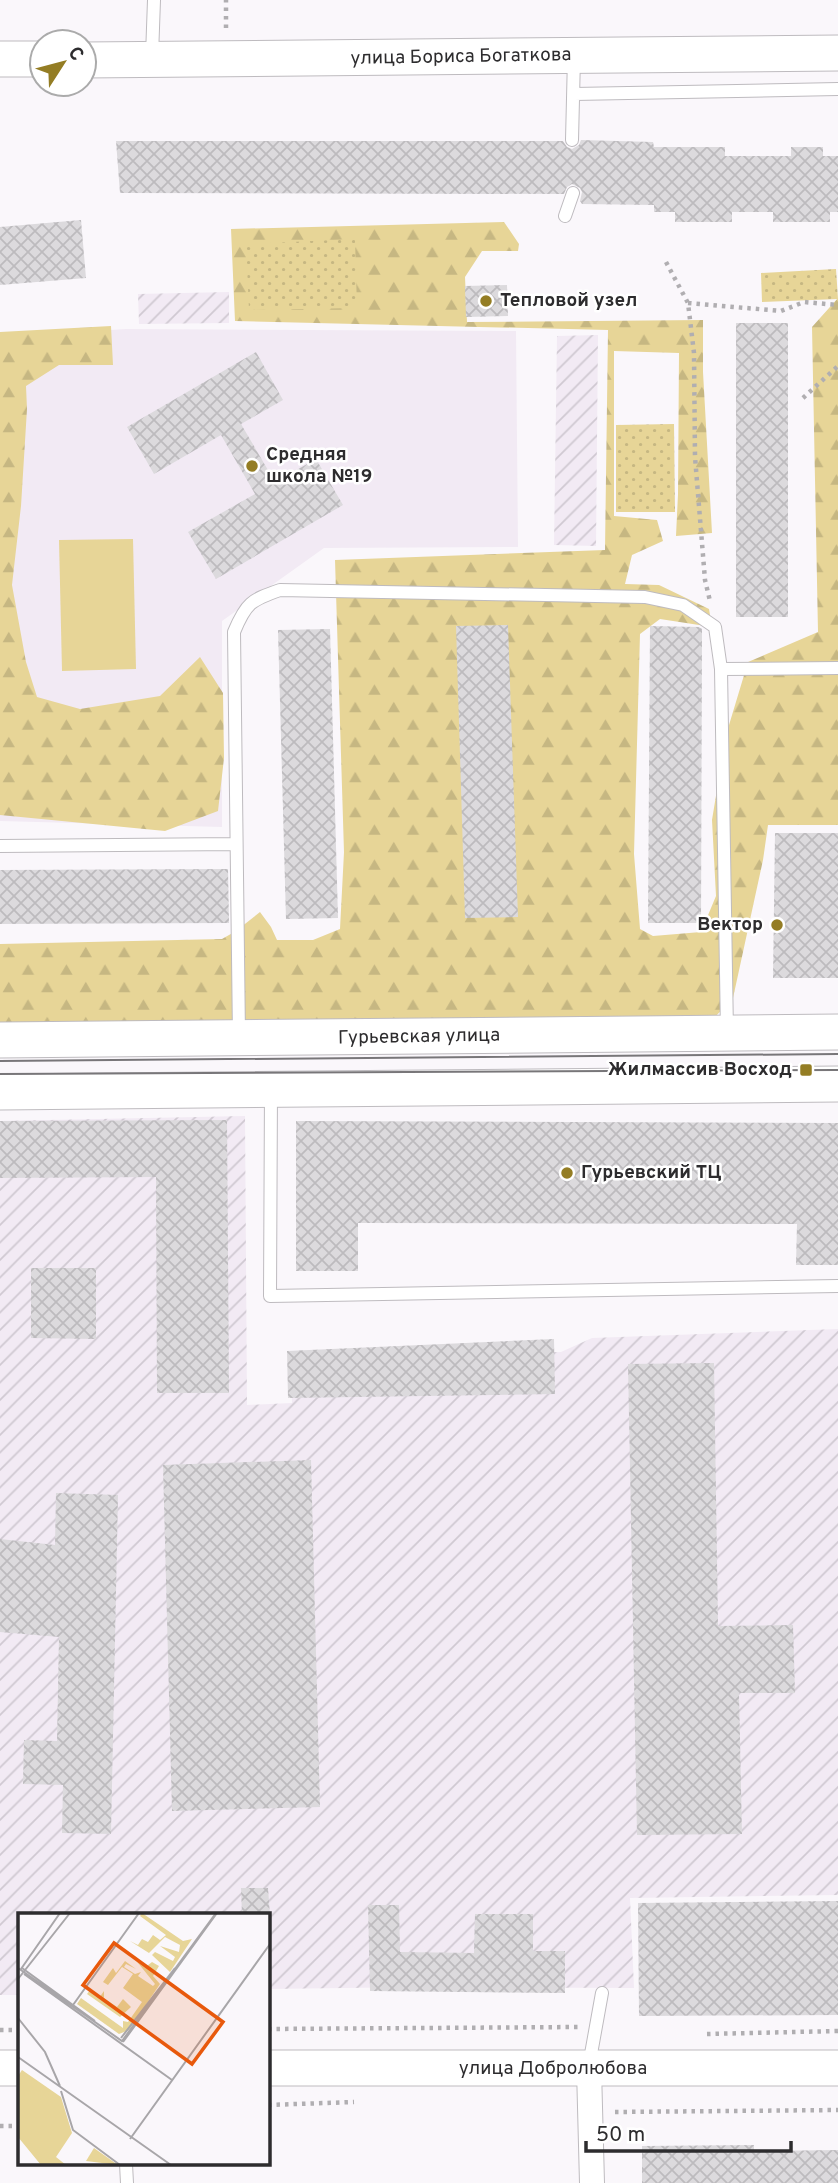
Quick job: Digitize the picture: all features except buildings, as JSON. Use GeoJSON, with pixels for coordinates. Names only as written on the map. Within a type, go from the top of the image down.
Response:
{"type":"FeatureCollection","features":[{"type":"Feature","properties":{"kind":"street","name":"улица Бориса Богаткова"},"geometry":{"type":"LineString","coordinates":[[98,60],[838,52]]}},
{"type":"Feature","properties":{"kind":"street"},"geometry":{"type":"LineString","coordinates":[[0,59],[28,60]]}},
{"type":"Feature","properties":{"kind":"street","name":"Гурьевская улица"},"geometry":{"type":"LineString","coordinates":[[0,1040],[838,1032]]}},
{"type":"Feature","properties":{"kind":"street"},"geometry":{"type":"LineString","coordinates":[[0,1092],[838,1084]]}},
{"type":"Feature","properties":{"kind":"street"},"geometry":{"type":"LineString","coordinates":[[0,2068],[18,2068]]}},
{"type":"Feature","properties":{"kind":"street","name":"улица Добролюбова"},"geometry":{"type":"LineString","coordinates":[[270,2068],[838,2068]]}},
{"type":"Feature","properties":{"kind":"street"},"geometry":{"type":"LineString","coordinates":[[589,2069],[592,2183]]}},
{"type":"Feature","properties":{"kind":"lane"},"geometry":{"type":"LineString","coordinates":[[152,60],[154,0]]}},
{"type":"Feature","properties":{"kind":"lane"},"geometry":{"type":"LineString","coordinates":[[572,140],[574,55]]}},
{"type":"Feature","properties":{"kind":"lane"},"geometry":{"type":"LineString","coordinates":[[574,94],[838,89]]}},
{"type":"Feature","properties":{"kind":"lane"},"geometry":{"type":"LineString","coordinates":[[565,216],[573,193]]}},
{"type":"Feature","properties":{"kind":"lane"},"geometry":{"type":"LineString","coordinates":[[239,1039],[234,632],[241,615],[253,599],[280,590],[645,597],[683,605],[715,627],[721,669],[727,1032]]}},
{"type":"Feature","properties":{"kind":"lane"},"geometry":{"type":"LineString","coordinates":[[721,669],[838,668]]}},
{"type":"Feature","properties":{"kind":"lane"},"geometry":{"type":"LineString","coordinates":[[0,846],[236,844]]}},
{"type":"Feature","properties":{"kind":"lane"},"geometry":{"type":"LineString","coordinates":[[271,1089],[270,1296],[838,1286]]}},
{"type":"Feature","properties":{"kind":"lane"},"geometry":{"type":"LineString","coordinates":[[589,2069],[602,1993]]}},
{"type":"Feature","properties":{"kind":"path"},"geometry":{"type":"LineString","coordinates":[[666,262],[688,303],[694,353],[695,457],[705,580],[715,627]]}},
{"type":"Feature","properties":{"kind":"path"},"geometry":{"type":"LineString","coordinates":[[688,303],[781,311],[804,302],[838,305]]}},
{"type":"Feature","properties":{"kind":"path"},"geometry":{"type":"LineString","coordinates":[[803,398],[838,366]]}},
{"type":"Feature","properties":{"kind":"path"},"geometry":{"type":"LineString","coordinates":[[270,2029],[596,2027]]}},
{"type":"Feature","properties":{"kind":"path"},"geometry":{"type":"LineString","coordinates":[[0,2030],[18,2030]]}},
{"type":"Feature","properties":{"kind":"path"},"geometry":{"type":"LineString","coordinates":[[706,2034],[838,2031]]}},
{"type":"Feature","properties":{"kind":"path"},"geometry":{"type":"LineString","coordinates":[[270,2105],[362,2101]]}},
{"type":"Feature","properties":{"kind":"path"},"geometry":{"type":"LineString","coordinates":[[590,2112],[838,2110]]}},
{"type":"Feature","properties":{"kind":"path"},"geometry":{"type":"LineString","coordinates":[[0,2126],[18,2126]]}},
{"type":"Feature","properties":{"kind":"shaded area"},"geometry":{"type":"Polygon","coordinates":[[[229,292],[229,323],[139,324],[138,294],[229,292]]]}},
{"type":"Feature","properties":{"kind":"shaded area"},"geometry":{"type":"Polygon","coordinates":[[[126,329],[516,331],[518,547],[324,548],[222,621],[222,827],[0,821],[0,337],[126,329]]]}},
{"type":"Feature","properties":{"kind":"shaded area"},"geometry":{"type":"Polygon","coordinates":[[[598,335],[596,546],[554,545],[557,336],[598,335]]]}},
{"type":"Feature","properties":{"kind":"shaded area"},"geometry":{"type":"Polygon","coordinates":[[[245,1116],[247,1405],[292,1403],[291,1358],[561,1352],[592,1338],[838,1329],[838,1895],[630,1898],[634,1988],[270,1989],[270,1913],[18,1913],[18,1995],[0,1995],[0,1121],[245,1116]]]}},
{"type":"Feature","properties":{"kind":"green space"},"geometry":{"type":"Polygon","coordinates":[[[504,222],[519,244],[518,251],[482,251],[465,277],[467,322],[703,320],[703,372],[712,533],[676,536],[679,353],[614,351],[614,516],[657,520],[663,541],[632,555],[625,584],[659,585],[709,609],[712,627],[660,619],[640,634],[634,854],[640,929],[653,936],[701,932],[716,896],[712,820],[726,735],[748,662],[818,632],[812,327],[838,298],[838,825],[768,825],[733,998],[715,1017],[0,1023],[0,944],[222,939],[260,912],[277,940],[313,940],[340,929],[344,852],[335,560],[605,550],[608,330],[235,321],[231,229],[504,222]]]}},
{"type":"Feature","properties":{"kind":"green space"},"geometry":{"type":"Polygon","coordinates":[[[355,239],[357,308],[249,310],[246,244],[355,239]]]}},
{"type":"Feature","properties":{"kind":"green space"},"geometry":{"type":"Polygon","coordinates":[[[836,269],[838,299],[762,302],[761,273],[836,269]]]}},
{"type":"Feature","properties":{"kind":"green space"},"geometry":{"type":"Polygon","coordinates":[[[111,326],[113,365],[59,365],[26,386],[21,506],[12,585],[26,662],[37,697],[80,709],[160,696],[200,657],[223,693],[224,758],[218,811],[165,831],[0,815],[0,332],[111,326]]]}},
{"type":"Feature","properties":{"kind":"green space"},"geometry":{"type":"Polygon","coordinates":[[[674,424],[675,512],[616,512],[616,425],[674,424]]]}},
{"type":"Feature","properties":{"kind":"green space"},"geometry":{"type":"Polygon","coordinates":[[[133,539],[136,669],[62,671],[59,540],[133,539]]]}},
{"type":"Feature","properties":{"kind":"tram line"},"geometry":{"type":"LineString","coordinates":[[0,1061],[838,1054]]}},
{"type":"Feature","properties":{"kind":"tram line"},"geometry":{"type":"LineString","coordinates":[[0,1074],[838,1070]]}},
{"type":"Feature","properties":{"kind":"place","name":"Тепловой узел"},"geometry":{"type":"Point","coordinates":[486,301]}},
{"type":"Feature","properties":{"kind":"place","name":"Средняя школа №19"},"geometry":{"type":"Point","coordinates":[252,466]}},
{"type":"Feature","properties":{"kind":"place","name":"Вектор"},"geometry":{"type":"Point","coordinates":[777,925]}},
{"type":"Feature","properties":{"kind":"place","name":"Жилмассив Восход"},"geometry":{"type":"Point","coordinates":[806,1070]}},
{"type":"Feature","properties":{"kind":"place","name":"Гурьевский ТЦ"},"geometry":{"type":"Point","coordinates":[567,1173]}}]}
